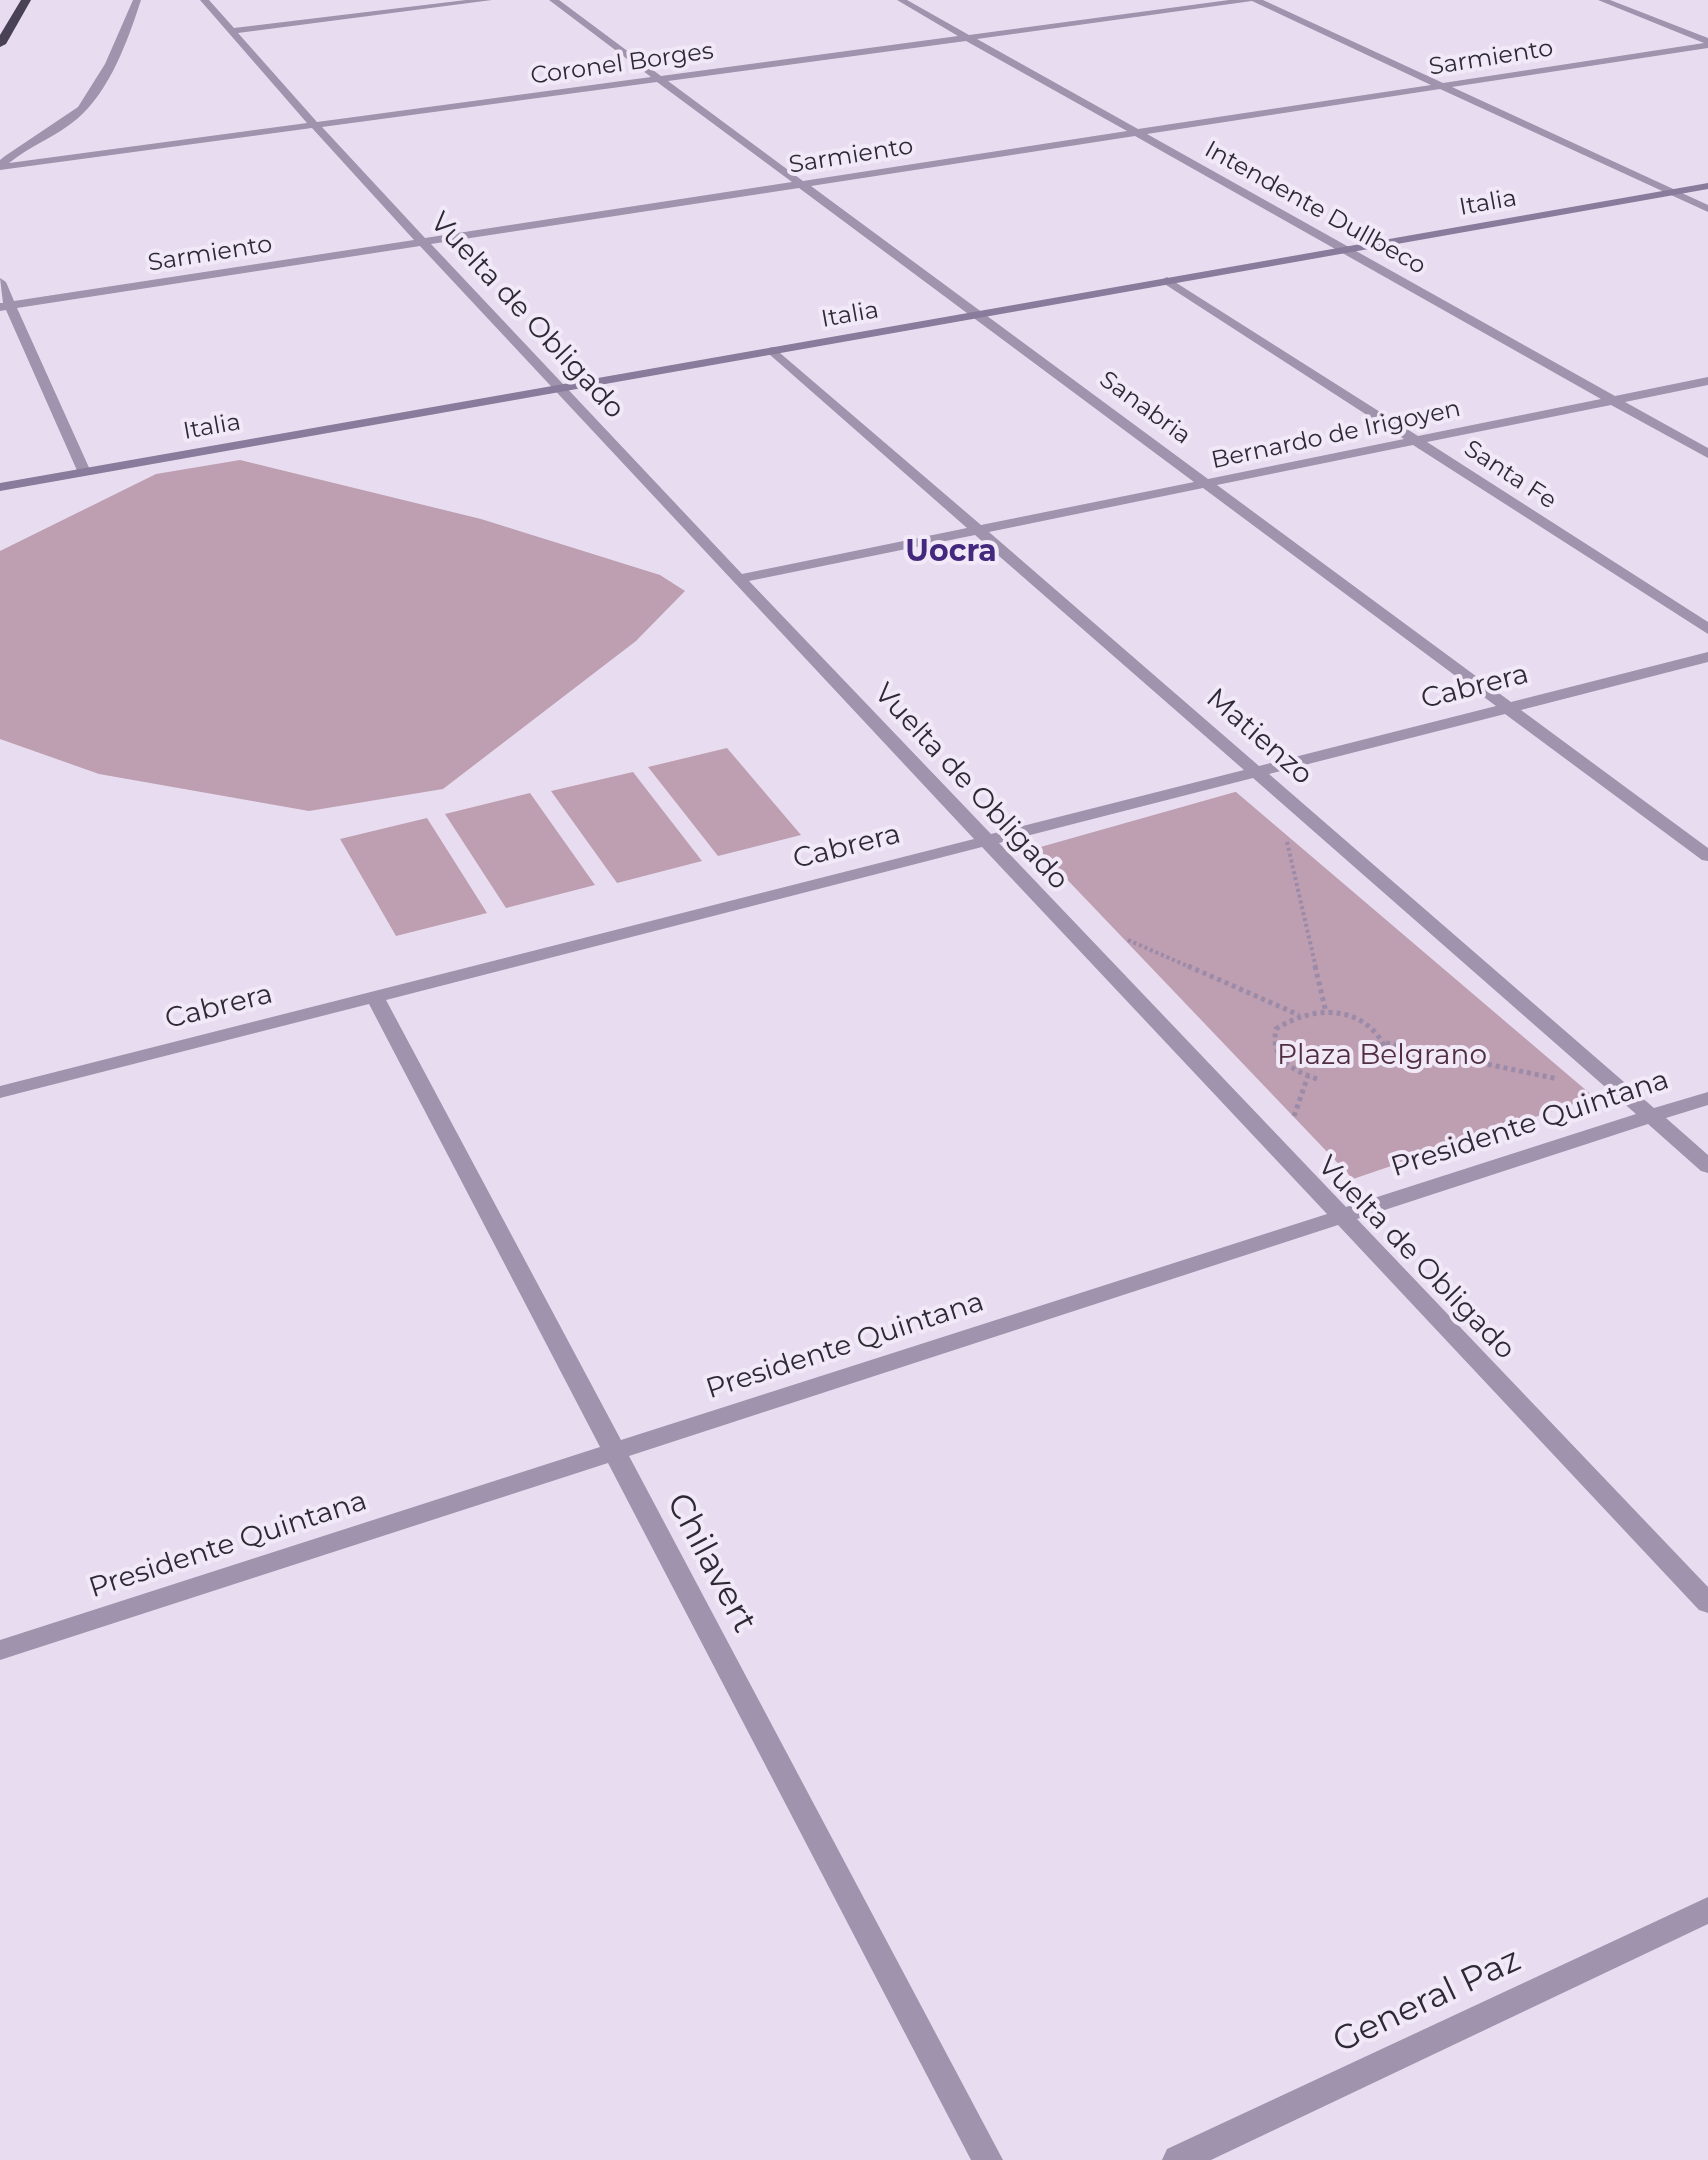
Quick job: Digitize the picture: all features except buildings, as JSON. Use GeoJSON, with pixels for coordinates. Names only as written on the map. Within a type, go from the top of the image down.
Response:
{"type":"FeatureCollection","features":[{"type":"Feature","properties":{"kind":"highway"},"geometry":{"type":"LineString","coordinates":[[0,44],[26,0]]}},
{"type":"Feature","properties":{"kind":"street"},"geometry":{"type":"LineString","coordinates":[[0,166],[19,147],[44,135],[89,104],[137,0]]}},
{"type":"Feature","properties":{"kind":"street","name":"Vuelta de Obligado"},"geometry":{"type":"LineString","coordinates":[[204,0],[314,125],[558,388],[1708,1603]]}},
{"type":"Feature","properties":{"kind":"street"},"geometry":{"type":"LineString","coordinates":[[232,31],[488,0]]}},
{"type":"Feature","properties":{"kind":"street","name":"Sanabria"},"geometry":{"type":"LineString","coordinates":[[553,0],[1708,856]]}},
{"type":"Feature","properties":{"kind":"street","name":"Intendente Dullbeco"},"geometry":{"type":"LineString","coordinates":[[901,0],[1708,454]]}},
{"type":"Feature","properties":{"kind":"street","name":"Coronel Borges"},"geometry":{"type":"LineString","coordinates":[[0,166],[1249,0]]}},
{"type":"Feature","properties":{"kind":"street"},"geometry":{"type":"LineString","coordinates":[[1256,0],[1708,209]]}},
{"type":"Feature","properties":{"kind":"street"},"geometry":{"type":"LineString","coordinates":[[1602,0],[1708,43]]}},
{"type":"Feature","properties":{"kind":"street","name":"Sarmiento"},"geometry":{"type":"LineString","coordinates":[[4,306],[1708,43]]}},
{"type":"Feature","properties":{"kind":"street","name":"Italia"},"geometry":{"type":"LineString","coordinates":[[0,487],[1708,186]]}},
{"type":"Feature","properties":{"kind":"street","name":"Santa Fe"},"geometry":{"type":"LineString","coordinates":[[1167,281],[1708,629]]}},
{"type":"Feature","properties":{"kind":"street"},"geometry":{"type":"LineString","coordinates":[[0,282],[4,306],[84,472]]}},
{"type":"Feature","properties":{"kind":"street","name":"Matienzo"},"geometry":{"type":"LineString","coordinates":[[773,351],[1708,1166]]}},
{"type":"Feature","properties":{"kind":"street","name":"Bernardo de Irigoyen"},"geometry":{"type":"LineString","coordinates":[[738,579],[1708,381]]}},
{"type":"Feature","properties":{"kind":"street","name":"Cabrera"},"geometry":{"type":"LineString","coordinates":[[0,1092],[1708,657]]}},
{"type":"Feature","properties":{"kind":"street","name":"Chilavert"},"geometry":{"type":"LineString","coordinates":[[375,997],[987,2160]]}},
{"type":"Feature","properties":{"kind":"street","name":"Presidente Quintana"},"geometry":{"type":"LineString","coordinates":[[0,1650],[1708,1098]]}},
{"type":"Feature","properties":{"kind":"street","name":"General Paz"},"geometry":{"type":"LineString","coordinates":[[1178,2160],[1708,1910]]}},
{"type":"Feature","properties":{"kind":"path"},"geometry":{"type":"LineString","coordinates":[[1274,787],[1326,1012]]}},
{"type":"Feature","properties":{"kind":"path"},"geometry":{"type":"LineString","coordinates":[[1115,934],[1299,1015]]}},
{"type":"Feature","properties":{"kind":"path"},"geometry":{"type":"LineString","coordinates":[[1317,1079],[1298,1072],[1275,1051],[1273,1040],[1276,1029],[1299,1015],[1326,1012],[1351,1016],[1367,1023],[1379,1032],[1388,1054]]}},
{"type":"Feature","properties":{"kind":"path"},"geometry":{"type":"LineString","coordinates":[[1386,1043],[1623,1092]]}},
{"type":"Feature","properties":{"kind":"green space"},"geometry":{"type":"Polygon","coordinates":[[[240,460],[481,519],[660,575],[685,591],[636,641],[443,789],[309,811],[99,774],[0,739],[0,551],[156,474],[240,460]]]}},
{"type":"Feature","properties":{"kind":"green space"},"geometry":{"type":"Polygon","coordinates":[[[727,748],[801,835],[718,856],[648,767],[727,748]]]}},
{"type":"Feature","properties":{"kind":"green space"},"geometry":{"type":"Polygon","coordinates":[[[633,772],[702,861],[617,883],[551,791],[633,772]]]}},
{"type":"Feature","properties":{"kind":"green space","name":"Plaza Belgrano"},"geometry":{"type":"Polygon","coordinates":[[[1236,792],[1594,1097],[1353,1179],[1037,848],[1236,792]]]}},
{"type":"Feature","properties":{"kind":"green space"},"geometry":{"type":"Polygon","coordinates":[[[530,793],[595,885],[506,908],[445,814],[530,793]]]}},
{"type":"Feature","properties":{"kind":"green space"},"geometry":{"type":"Polygon","coordinates":[[[427,818],[487,913],[396,936],[340,839],[427,818]]]}},
{"type":"Feature","properties":{"kind":"district","name":"Uocra"},"geometry":{"type":"Point","coordinates":[951,552]}}]}
